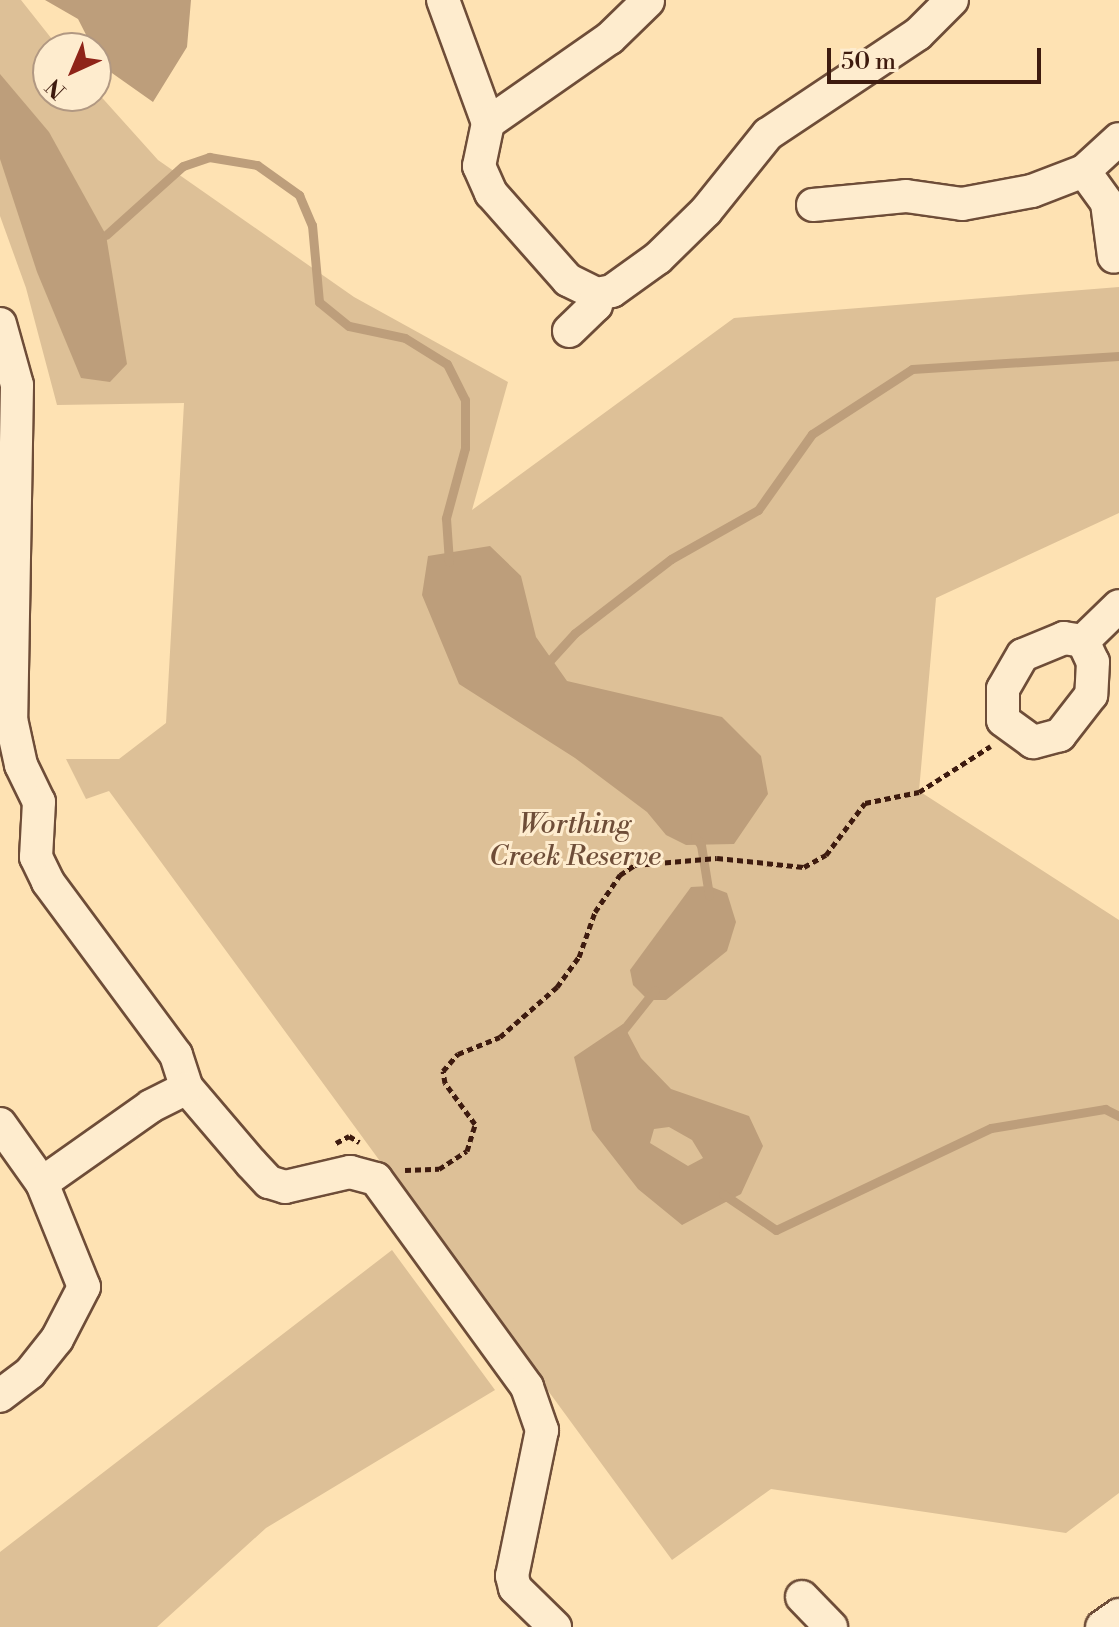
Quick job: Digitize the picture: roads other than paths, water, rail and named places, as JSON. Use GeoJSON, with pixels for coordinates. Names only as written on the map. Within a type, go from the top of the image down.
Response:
{"type":"FeatureCollection","features":[{"type":"Feature","properties":{"kind":"street"},"geometry":{"type":"LineString","coordinates":[[443,0],[488,123]]}},
{"type":"Feature","properties":{"kind":"street"},"geometry":{"type":"LineString","coordinates":[[648,1],[610,38],[488,123],[480,146],[482,181],[568,280],[597,294],[633,279],[658,258],[706,211],[768,134],[918,34],[952,0]]}},
{"type":"Feature","properties":{"kind":"street"},"geometry":{"type":"LineString","coordinates":[[813,205],[906,196],[962,204],[1032,191],[1084,171],[1119,139]]}},
{"type":"Feature","properties":{"kind":"street"},"geometry":{"type":"LineString","coordinates":[[1084,171],[1107,203],[1114,257]]}},
{"type":"Feature","properties":{"kind":"street"},"geometry":{"type":"LineString","coordinates":[[569,331],[596,305],[597,294]]}},
{"type":"Feature","properties":{"kind":"street"},"geometry":{"type":"LineString","coordinates":[[0,324],[17,385],[11,719],[21,765],[39,802],[36,857],[48,882],[176,1055],[187,1088],[269,1182],[300,1187],[362,1171],[376,1179],[533,1398],[542,1430],[512,1576],[515,1588],[555,1627]]}},
{"type":"Feature","properties":{"kind":"street"},"geometry":{"type":"LineString","coordinates":[[1083,641],[1119,606]]}},
{"type":"Feature","properties":{"kind":"street"},"geometry":{"type":"LineString","coordinates":[[1064,638],[1083,641],[1095,680],[1074,721],[1048,741],[1033,742],[1012,730],[999,707],[1009,673],[1023,655],[1064,638]]}},
{"type":"Feature","properties":{"kind":"street"},"geometry":{"type":"LineString","coordinates":[[42,1183],[151,1106],[187,1088]]}},
{"type":"Feature","properties":{"kind":"street"},"geometry":{"type":"LineString","coordinates":[[0,1124],[42,1183],[84,1287],[57,1339],[30,1373],[0,1396]]}},
{"type":"Feature","properties":{"kind":"street"},"geometry":{"type":"LineString","coordinates":[[802,1597],[831,1627]]}},
{"type":"Feature","properties":{"kind":"street"},"geometry":{"type":"LineString","coordinates":[[1102,1627],[1119,1615]]}},
{"type":"Feature","properties":{"kind":"waterway"},"geometry":{"type":"LineString","coordinates":[[106,235],[183,166],[209,157],[257,165],[299,195],[312,225],[319,302],[349,326],[405,338],[447,364],[465,400],[465,448],[446,518],[449,562]]}},
{"type":"Feature","properties":{"kind":"waterway"},"geometry":{"type":"LineString","coordinates":[[543,668],[575,633],[671,559],[758,510],[812,434],[912,369],[1119,356]]}},
{"type":"Feature","properties":{"kind":"waterway"},"geometry":{"type":"LineString","coordinates":[[695,837],[701,845],[709,895]]}},
{"type":"Feature","properties":{"kind":"waterway"},"geometry":{"type":"LineString","coordinates":[[620,1034],[655,990]]}},
{"type":"Feature","properties":{"kind":"waterway"},"geometry":{"type":"LineString","coordinates":[[723,1194],[776,1230],[991,1128],[1105,1109],[1119,1116]]}},
{"type":"Feature","properties":{"kind":"park label","name":"Worthing Creek Reserve"},"geometry":{"type":"Point","coordinates":[575,841]}}]}
